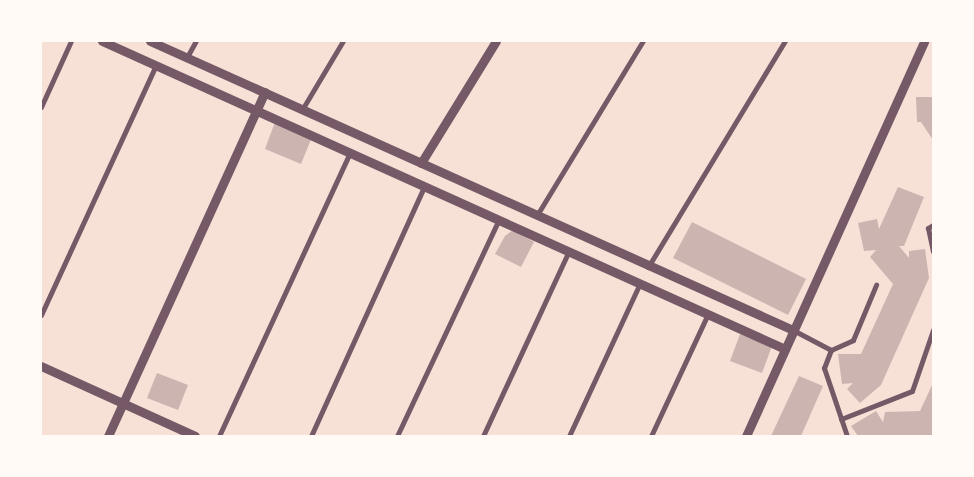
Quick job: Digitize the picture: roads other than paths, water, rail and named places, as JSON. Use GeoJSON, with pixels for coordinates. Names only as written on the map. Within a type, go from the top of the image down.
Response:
{"type":"FeatureCollection","features":[{"type":"Feature","properties":{"kind":"street"},"geometry":{"type":"LineString","coordinates":[[41,107],[71,41]]}},
{"type":"Feature","properties":{"kind":"street"},"geometry":{"type":"LineString","coordinates":[[102,41],[350,152],[707,316],[785,349]]}},
{"type":"Feature","properties":{"kind":"street"},"geometry":{"type":"LineString","coordinates":[[150,41],[303,108],[648,267],[793,330],[831,350]]}},
{"type":"Feature","properties":{"kind":"street"},"geometry":{"type":"LineString","coordinates":[[187,57],[196,41]]}},
{"type":"Feature","properties":{"kind":"street"},"geometry":{"type":"LineString","coordinates":[[303,108],[343,41]]}},
{"type":"Feature","properties":{"kind":"street"},"geometry":{"type":"LineString","coordinates":[[422,163],[496,41]]}},
{"type":"Feature","properties":{"kind":"street"},"geometry":{"type":"LineString","coordinates":[[537,215],[643,41]]}},
{"type":"Feature","properties":{"kind":"street"},"geometry":{"type":"LineString","coordinates":[[648,267],[785,41]]}},
{"type":"Feature","properties":{"kind":"street"},"geometry":{"type":"LineString","coordinates":[[746,436],[924,41]]}},
{"type":"Feature","properties":{"kind":"street"},"geometry":{"type":"LineString","coordinates":[[41,315],[156,65]]}},
{"type":"Feature","properties":{"kind":"street"},"geometry":{"type":"LineString","coordinates":[[108,436],[266,92]]}},
{"type":"Feature","properties":{"kind":"street"},"geometry":{"type":"LineString","coordinates":[[219,436],[350,152]]}},
{"type":"Feature","properties":{"kind":"street"},"geometry":{"type":"LineString","coordinates":[[310,436],[424,187]]}},
{"type":"Feature","properties":{"kind":"street"},"geometry":{"type":"LineString","coordinates":[[397,436],[498,221]]}},
{"type":"Feature","properties":{"kind":"street"},"geometry":{"type":"LineString","coordinates":[[933,225],[928,228],[933,251]]}},
{"type":"Feature","properties":{"kind":"street"},"geometry":{"type":"LineString","coordinates":[[483,436],[568,253]]}},
{"type":"Feature","properties":{"kind":"street"},"geometry":{"type":"LineString","coordinates":[[570,436],[639,285]]}},
{"type":"Feature","properties":{"kind":"street"},"geometry":{"type":"LineString","coordinates":[[847,436],[824,368],[831,350],[853,340],[876,285]]}},
{"type":"Feature","properties":{"kind":"street"},"geometry":{"type":"LineString","coordinates":[[652,436],[707,316]]}},
{"type":"Feature","properties":{"kind":"street"},"geometry":{"type":"LineString","coordinates":[[841,419],[912,391],[933,330]]}},
{"type":"Feature","properties":{"kind":"street"},"geometry":{"type":"LineString","coordinates":[[41,366],[195,436]]}}]}
